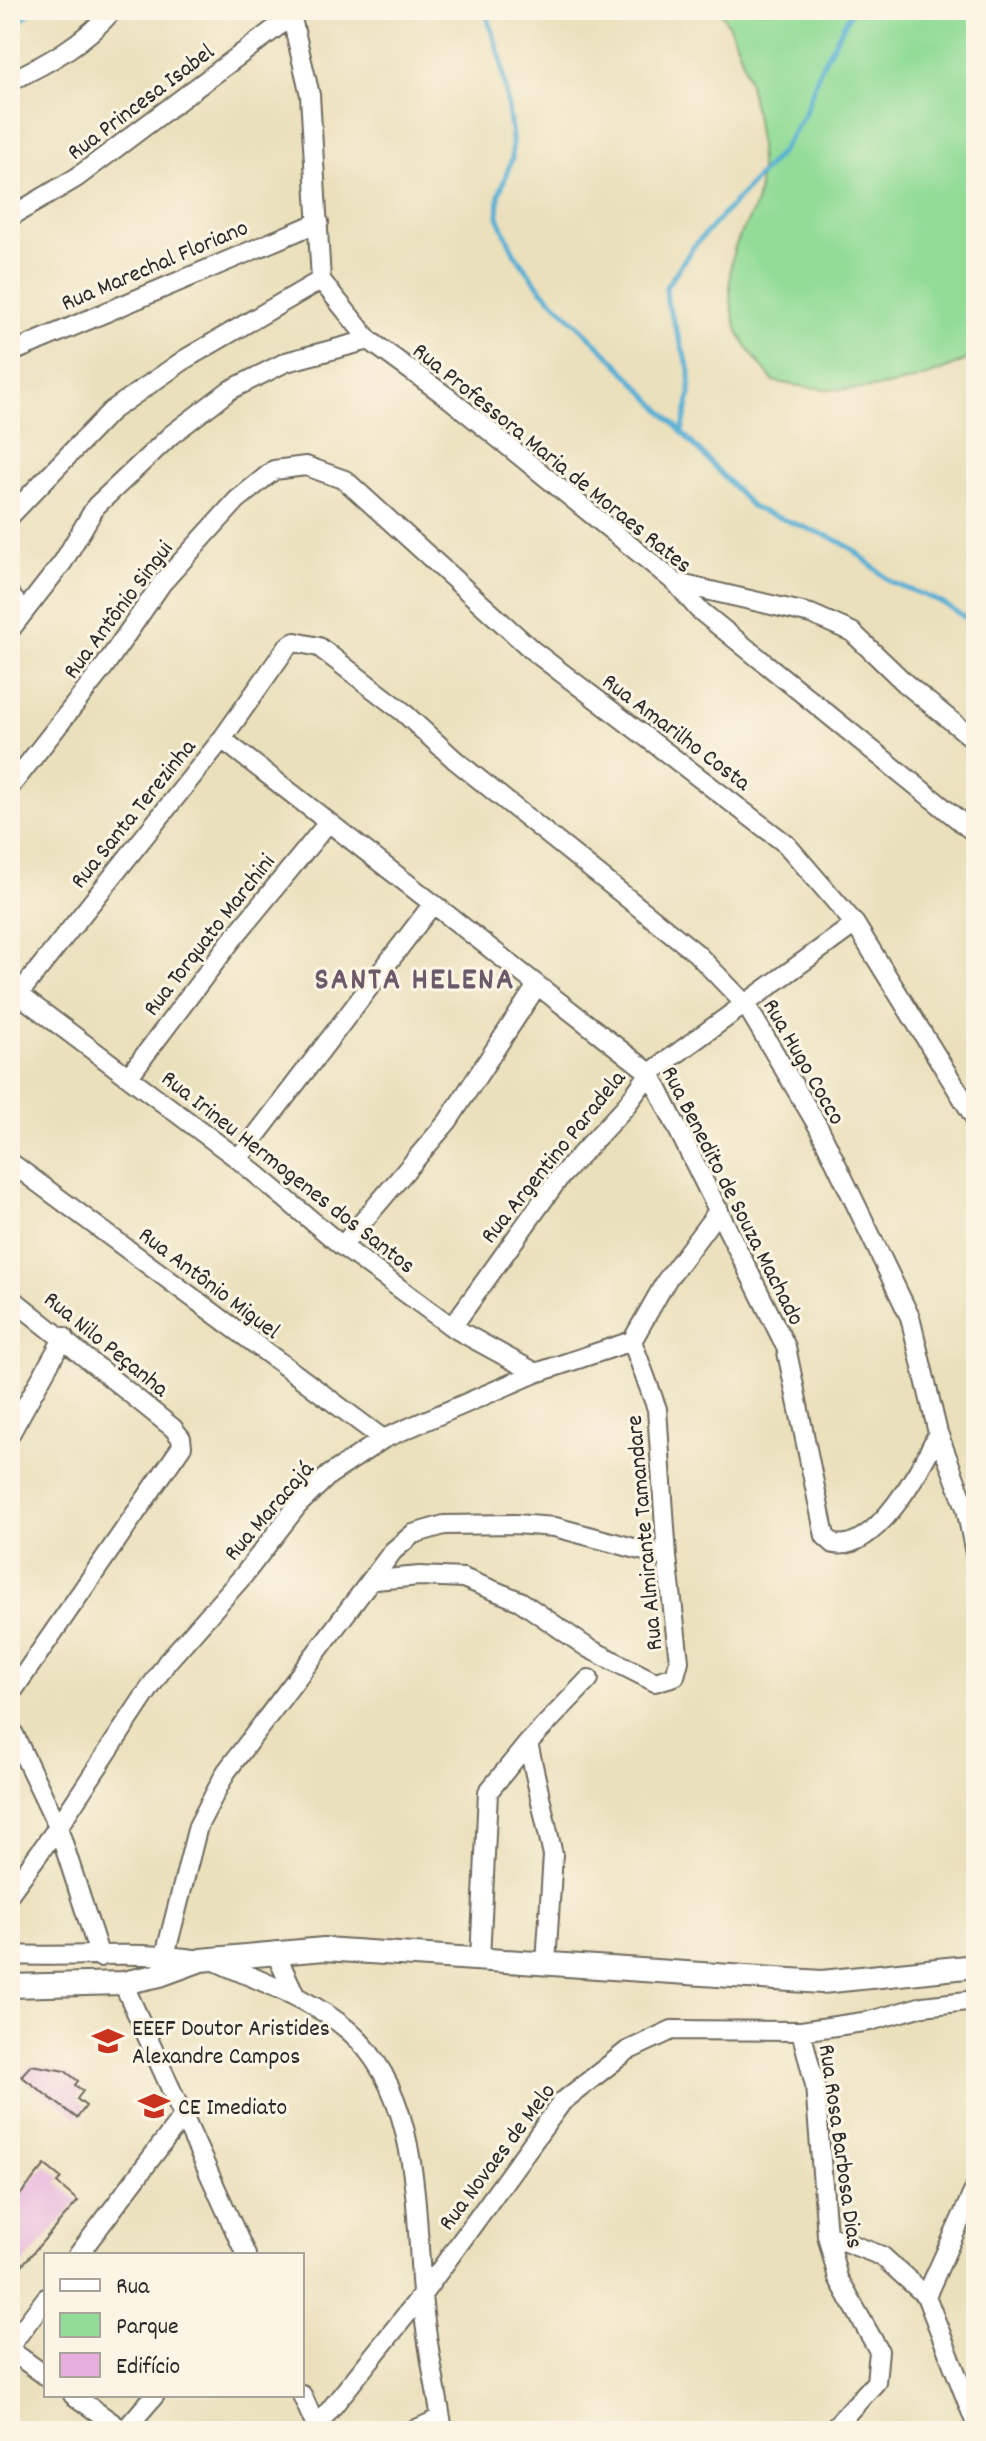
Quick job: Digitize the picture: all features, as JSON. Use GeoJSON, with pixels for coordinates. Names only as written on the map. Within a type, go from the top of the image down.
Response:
{"type":"FeatureCollection","features":[{"type":"Feature","properties":{"kind":"street"},"geometry":{"type":"LineString","coordinates":[[10,81],[46,65],[93,32],[113,10]]}},
{"type":"Feature","properties":{"kind":"street"},"geometry":{"type":"LineString","coordinates":[[10,516],[111,411],[187,358],[321,280],[310,95],[292,13]]}},
{"type":"Feature","properties":{"kind":"street","name":"Rua Princesa Isabel"},"geometry":{"type":"LineString","coordinates":[[10,217],[76,178],[292,13]]}},
{"type":"Feature","properties":{"kind":"street","name":"Rua Marechal Floriano"},"geometry":{"type":"LineString","coordinates":[[10,353],[319,222]]}},
{"type":"Feature","properties":{"kind":"street","name":"Rua Professora Maria de Moraes Rates"},"geometry":{"type":"LineString","coordinates":[[321,280],[369,340],[450,399],[676,583],[698,609],[976,834]]}},
{"type":"Feature","properties":{"kind":"street"},"geometry":{"type":"LineString","coordinates":[[10,630],[63,562],[96,506],[171,435],[230,390],[286,362],[369,340]]}},
{"type":"Feature","properties":{"kind":"street","name":"Rua Amarilho Costa"},"geometry":{"type":"LineString","coordinates":[[274,470],[306,466],[345,480],[532,650],[786,844],[855,924],[976,1120]]}},
{"type":"Feature","properties":{"kind":"street","name":"Rua Antônio Singui"},"geometry":{"type":"LineString","coordinates":[[10,787],[104,667],[162,583],[237,500],[274,470]]}},
{"type":"Feature","properties":{"kind":"street"},"geometry":{"type":"LineString","coordinates":[[676,583],[811,614],[852,632],[906,684],[976,741]]}},
{"type":"Feature","properties":{"kind":"street"},"geometry":{"type":"LineString","coordinates":[[10,595],[24,612]]}},
{"type":"Feature","properties":{"kind":"street","name":"Rua Hugo Cocco"},"geometry":{"type":"LineString","coordinates":[[287,647],[295,642],[319,647],[402,711],[455,760],[696,953],[746,1005],[819,1128],[910,1317],[938,1433],[966,1508],[976,1559]]}},
{"type":"Feature","properties":{"kind":"street","name":"Rua Santa Terezinha"},"geometry":{"type":"LineString","coordinates":[[14,1000],[222,739],[287,647]]}},
{"type":"Feature","properties":{"kind":"street","name":"Rua Benedito de Souza Machado"},"geometry":{"type":"LineString","coordinates":[[222,739],[327,824],[650,1073],[786,1347],[825,1536],[834,1544],[852,1543],[883,1519],[916,1479],[938,1433]]}},
{"type":"Feature","properties":{"kind":"street","name":"Rua Torquato Marchini"},"geometry":{"type":"LineString","coordinates":[[129,1076],[231,941],[327,824]]}},
{"type":"Feature","properties":{"kind":"street"},"geometry":{"type":"LineString","coordinates":[[238,1159],[432,905]]}},
{"type":"Feature","properties":{"kind":"street","name":"Rua Argentino Paradela"},"geometry":{"type":"LineString","coordinates":[[452,1327],[559,1178],[625,1107],[650,1073],[855,924]]}},
{"type":"Feature","properties":{"kind":"street"},"geometry":{"type":"LineString","coordinates":[[342,1246],[448,1121],[536,987]]}},
{"type":"Feature","properties":{"kind":"street","name":"Rua Irineu Hermogenes dos Santos"},"geometry":{"type":"LineString","coordinates":[[14,1000],[129,1076],[238,1159],[342,1246],[452,1327],[536,1373]]}},
{"type":"Feature","properties":{"kind":"street","name":"Rua Antônio Miguel"},"geometry":{"type":"LineString","coordinates":[[10,1162],[383,1439]]}},
{"type":"Feature","properties":{"kind":"street"},"geometry":{"type":"LineString","coordinates":[[632,1341],[666,1281],[719,1210]]}},
{"type":"Feature","properties":{"kind":"street","name":"Rua Nilo Peçanha"},"geometry":{"type":"LineString","coordinates":[[10,1297],[64,1337],[173,1428],[181,1438],[182,1446],[10,1695]]}},
{"type":"Feature","properties":{"kind":"street"},"geometry":{"type":"LineString","coordinates":[[10,1434],[64,1337]]}},
{"type":"Feature","properties":{"kind":"street","name":"Rua Maracajá"},"geometry":{"type":"LineString","coordinates":[[10,1893],[58,1827],[167,1662],[243,1576],[298,1505],[329,1475],[383,1439],[536,1373],[632,1341]]}},
{"type":"Feature","properties":{"kind":"street","name":"Rua Almirante Tamandare"},"geometry":{"type":"LineString","coordinates":[[375,1580],[420,1576],[463,1578],[520,1601],[588,1648],[655,1682],[675,1676],[679,1661],[667,1557],[657,1409],[632,1341]]}},
{"type":"Feature","properties":{"kind":"street"},"geometry":{"type":"LineString","coordinates":[[10,1986],[123,1983],[162,1964],[198,1826],[226,1772],[265,1717],[375,1580],[393,1551],[413,1534],[444,1525],[555,1527],[667,1557]]}},
{"type":"Feature","properties":{"kind":"street"},"geometry":{"type":"LineString","coordinates":[[480,1959],[488,1792],[528,1743],[589,1679]]}},
{"type":"Feature","properties":{"kind":"street"},"geometry":{"type":"LineString","coordinates":[[10,1726],[58,1827],[100,1957]]}},
{"type":"Feature","properties":{"kind":"street"},"geometry":{"type":"LineString","coordinates":[[528,1743],[553,1855],[546,1963]]}},
{"type":"Feature","properties":{"kind":"street"},"geometry":{"type":"LineString","coordinates":[[10,1955],[100,1957],[162,1964],[324,1949],[822,1982],[976,1966]]}},
{"type":"Feature","properties":{"kind":"street"},"geometry":{"type":"LineString","coordinates":[[276,1954],[296,1997]]}},
{"type":"Feature","properties":{"kind":"street"},"geometry":{"type":"LineString","coordinates":[[207,1960],[296,1997],[346,2028],[364,2045],[388,2088],[415,2181],[422,2295],[442,2424],[412,2431]]}},
{"type":"Feature","properties":{"kind":"street"},"geometry":{"type":"LineString","coordinates":[[123,1983],[245,2253]]}},
{"type":"Feature","properties":{"kind":"street","name":"Rua Novaes de Melo"},"geometry":{"type":"LineString","coordinates":[[315,2430],[422,2295],[562,2102],[627,2051],[672,2030],[801,2031],[870,2021],[923,2006],[976,2000]]}},
{"type":"Feature","properties":{"kind":"street","name":"Rua Rosa Barbosa Dias"},"geometry":{"type":"LineString","coordinates":[[801,2031],[815,2085],[827,2235],[838,2278],[879,2351],[876,2382],[831,2431]]}},
{"type":"Feature","properties":{"kind":"street"},"geometry":{"type":"LineString","coordinates":[[80,2253],[183,2116]]}},
{"type":"Feature","properties":{"kind":"street"},"geometry":{"type":"LineString","coordinates":[[926,2296],[976,2186]]}},
{"type":"Feature","properties":{"kind":"street"},"geometry":{"type":"LineString","coordinates":[[827,2235],[882,2256],[926,2296],[976,2424]]}},
{"type":"Feature","properties":{"kind":"street"},"geometry":{"type":"LineString","coordinates":[[44,2301],[10,2348],[44,2374]]}},
{"type":"Feature","properties":{"kind":"street"},"geometry":{"type":"LineString","coordinates":[[76,2397],[124,2431],[153,2397]]}},
{"type":"Feature","properties":{"kind":"street"},"geometry":{"type":"LineString","coordinates":[[303,2397],[315,2430]]}},
{"type":"Feature","properties":{"kind":"green space"},"geometry":{"type":"Polygon","coordinates":[[[719,10],[976,10],[976,355],[951,367],[901,383],[852,389],[826,389],[773,381],[754,357],[735,321],[730,278],[735,247],[756,203],[760,159],[758,132],[739,49],[719,10]]]}},
{"type":"Feature","properties":{"kind":"building"},"geometry":{"type":"Polygon","coordinates":[[[31,2065],[65,2071],[78,2081],[75,2085],[83,2091],[77,2099],[86,2106],[77,2118],[21,2076],[31,2065]]]}},
{"type":"Feature","properties":{"kind":"building"},"geometry":{"type":"Polygon","coordinates":[[[45,2165],[61,2178],[57,2183],[78,2201],[10,2279],[10,2207],[45,2165]]]}},
{"type":"Feature","properties":{"kind":"waterway"},"geometry":{"type":"LineString","coordinates":[[10,30],[33,10]]}},
{"type":"Feature","properties":{"kind":"waterway"},"geometry":{"type":"LineString","coordinates":[[485,10],[501,59],[512,137],[512,158],[499,195],[498,217],[514,253],[541,289],[616,362],[753,508],[833,538],[851,548],[891,582],[941,602],[976,625]]}},
{"type":"Feature","properties":{"kind":"waterway"},"geometry":{"type":"LineString","coordinates":[[682,432],[690,396],[690,371],[667,302],[666,287],[693,247],[780,153],[804,115],[820,69],[852,10]]}},
{"type":"Feature","properties":{"kind":"place","name":"EEEF Doutor Aristides Alexandre Campos"},"geometry":{"type":"Point","coordinates":[108,2041]}},
{"type":"Feature","properties":{"kind":"place","name":"CE Imediato"},"geometry":{"type":"Point","coordinates":[154,2106]}},
{"type":"Feature","properties":{"kind":"district","name":"SANTA HELENA"},"geometry":{"type":"Point","coordinates":[415,977]}}]}
